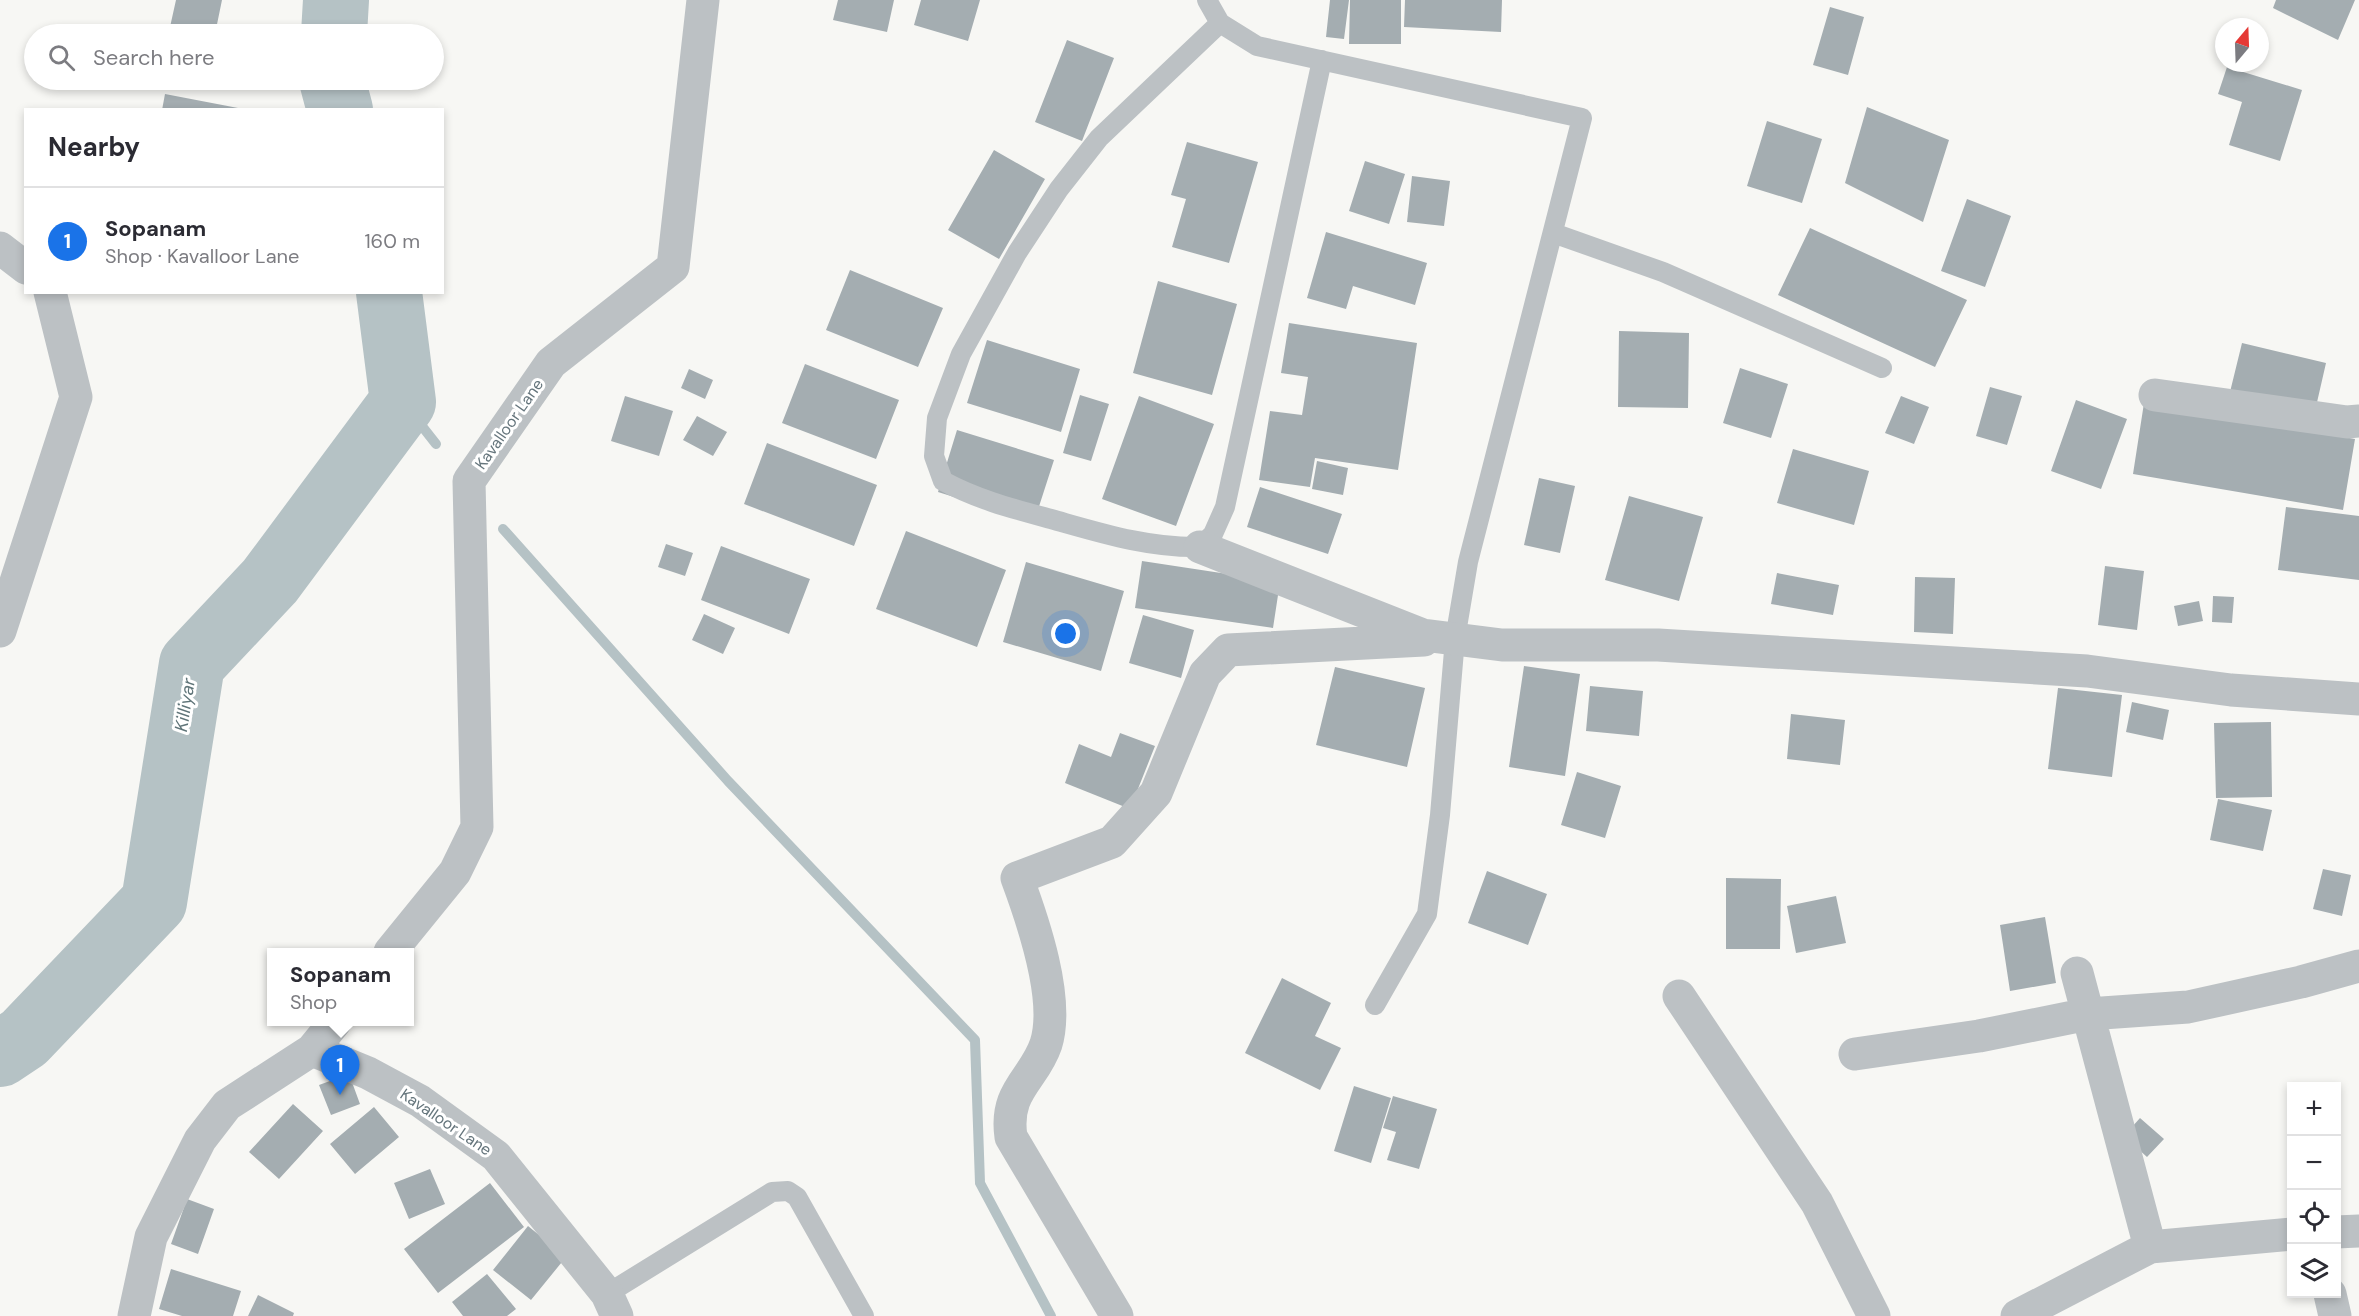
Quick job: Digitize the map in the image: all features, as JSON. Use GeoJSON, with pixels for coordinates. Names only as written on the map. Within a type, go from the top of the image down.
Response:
{"type":"FeatureCollection","features":[{"type":"Feature","properties":{"kind":"street","name":"Kavalloor Lane"},"geometry":{"type":"LineString","coordinates":[[393,948],[455,872],[477,827],[469,481],[551,363],[673,267],[703,0]]}},
{"type":"Feature","properties":{"kind":"street"},"geometry":{"type":"LineString","coordinates":[[0,248],[24,266]]}},
{"type":"Feature","properties":{"kind":"street"},"geometry":{"type":"LineString","coordinates":[[0,631],[76,397],[50,294]]}},
{"type":"Feature","properties":{"kind":"street"},"geometry":{"type":"LineString","coordinates":[[2156,395],[2347,422],[2359,421]]}},
{"type":"Feature","properties":{"kind":"street"},"geometry":{"type":"LineString","coordinates":[[1200,547],[1423,635],[1502,645],[1658,645],[2087,671],[2231,690],[2359,699]]}},
{"type":"Feature","properties":{"kind":"street"},"geometry":{"type":"LineString","coordinates":[[1117,1316],[1011,1137],[1009,1122],[1012,1104],[1045,1047],[1049,1027],[1037,932],[1017,878],[1112,842],[1156,793],[1205,674],[1228,650],[1455,639]]}},
{"type":"Feature","properties":{"kind":"street"},"geometry":{"type":"LineString","coordinates":[[1855,1054],[1979,1036],[2088,1014],[2188,1007],[2301,982],[2359,966]]}},
{"type":"Feature","properties":{"kind":"street"},"geometry":{"type":"LineString","coordinates":[[2078,973],[2150,1247]]}},
{"type":"Feature","properties":{"kind":"street"},"geometry":{"type":"LineString","coordinates":[[1679,996],[1817,1203],[1874,1316]]}},
{"type":"Feature","properties":{"kind":"street"},"geometry":{"type":"LineString","coordinates":[[134,1316],[151,1237],[200,1140],[227,1105],[312,1050],[331,1026]]}},
{"type":"Feature","properties":{"kind":"street","name":"Kavalloor Lane"},"geometry":{"type":"LineString","coordinates":[[312,1050],[368,1073],[420,1101],[496,1156],[612,1305]]}},
{"type":"Feature","properties":{"kind":"street"},"geometry":{"type":"LineString","coordinates":[[2341,1232],[2359,1232]]}},
{"type":"Feature","properties":{"kind":"street"},"geometry":{"type":"LineString","coordinates":[[2017,1316],[2150,1247],[2287,1234]]}},
{"type":"Feature","properties":{"kind":"street"},"geometry":{"type":"LineString","coordinates":[[2331,1298],[2335,1316]]}},
{"type":"Feature","properties":{"kind":"lane"},"geometry":{"type":"LineString","coordinates":[[1207,0],[1220,23],[1257,46],[1582,118],[1468,562],[1455,639],[1440,815],[1427,914],[1374,1005]]}},
{"type":"Feature","properties":{"kind":"lane"},"geometry":{"type":"LineString","coordinates":[[1220,23],[1099,138],[1059,189],[1017,253],[961,354],[937,418],[934,456],[943,482],[973,498],[1125,540],[1169,548],[1200,547],[1213,534],[1225,507],[1322,60]]}},
{"type":"Feature","properties":{"kind":"lane"},"geometry":{"type":"LineString","coordinates":[[1552,233],[1663,272],[1882,368]]}},
{"type":"Feature","properties":{"kind":"lane"},"geometry":{"type":"LineString","coordinates":[[612,1305],[772,1192],[788,1191],[797,1197],[864,1316]]}},
{"type":"Feature","properties":{"kind":"building"},"geometry":{"type":"Polygon","coordinates":[[[176,0],[222,0],[217,24],[171,24],[176,0]]]}},
{"type":"Feature","properties":{"kind":"building"},"geometry":{"type":"Polygon","coordinates":[[[838,0],[894,0],[887,32],[833,20],[838,0]]]}},
{"type":"Feature","properties":{"kind":"building"},"geometry":{"type":"Polygon","coordinates":[[[921,0],[980,0],[968,41],[914,25],[921,0]]]}},
{"type":"Feature","properties":{"kind":"building"},"geometry":{"type":"Polygon","coordinates":[[[1330,0],[1349,0],[1344,39],[1326,37],[1330,0]]]}},
{"type":"Feature","properties":{"kind":"building"},"geometry":{"type":"Polygon","coordinates":[[[1350,0],[1401,0],[1401,44],[1349,44],[1350,0]]]}},
{"type":"Feature","properties":{"kind":"building"},"geometry":{"type":"Polygon","coordinates":[[[1405,0],[1502,0],[1501,32],[1404,27],[1405,0]]]}},
{"type":"Feature","properties":{"kind":"building"},"geometry":{"type":"Polygon","coordinates":[[[2276,0],[2355,0],[2338,40],[2273,8],[2276,0]]]}},
{"type":"Feature","properties":{"kind":"building"},"geometry":{"type":"Polygon","coordinates":[[[1830,7],[1864,17],[1848,75],[1813,65],[1830,7]]]}},
{"type":"Feature","properties":{"kind":"building"},"geometry":{"type":"Polygon","coordinates":[[[1067,40],[1114,58],[1082,141],[1035,122],[1067,40]]]}},
{"type":"Feature","properties":{"kind":"building"},"geometry":{"type":"Polygon","coordinates":[[[2225,72],[2243,72],[2302,90],[2280,161],[2229,145],[2242,102],[2218,94],[2225,72]]]}},
{"type":"Feature","properties":{"kind":"building"},"geometry":{"type":"Polygon","coordinates":[[[165,94],[238,108],[162,108],[165,94]]]}},
{"type":"Feature","properties":{"kind":"building"},"geometry":{"type":"Polygon","coordinates":[[[1867,107],[1949,140],[1923,222],[1845,183],[1867,107]]]}},
{"type":"Feature","properties":{"kind":"building"},"geometry":{"type":"Polygon","coordinates":[[[1767,121],[1822,139],[1802,203],[1747,186],[1767,121]]]}},
{"type":"Feature","properties":{"kind":"building"},"geometry":{"type":"Polygon","coordinates":[[[1187,142],[1258,162],[1229,263],[1172,247],[1186,199],[1171,195],[1187,142]]]}},
{"type":"Feature","properties":{"kind":"building"},"geometry":{"type":"Polygon","coordinates":[[[994,150],[1045,179],[999,259],[948,230],[994,150]]]}},
{"type":"Feature","properties":{"kind":"building"},"geometry":{"type":"Polygon","coordinates":[[[1365,161],[1405,174],[1389,224],[1349,211],[1365,161]]]}},
{"type":"Feature","properties":{"kind":"building"},"geometry":{"type":"Polygon","coordinates":[[[1412,176],[1450,181],[1444,226],[1407,222],[1412,176]]]}},
{"type":"Feature","properties":{"kind":"building"},"geometry":{"type":"Polygon","coordinates":[[[1967,199],[2011,216],[1985,287],[1941,271],[1967,199]]]}},
{"type":"Feature","properties":{"kind":"building"},"geometry":{"type":"Polygon","coordinates":[[[1810,228],[1967,300],[1935,367],[1778,295],[1810,228]]]}},
{"type":"Feature","properties":{"kind":"building"},"geometry":{"type":"Polygon","coordinates":[[[1326,232],[1427,263],[1415,305],[1353,286],[1346,309],[1307,298],[1326,232]]]}},
{"type":"Feature","properties":{"kind":"building"},"geometry":{"type":"Polygon","coordinates":[[[850,270],[943,308],[918,367],[826,330],[850,270]]]}},
{"type":"Feature","properties":{"kind":"building"},"geometry":{"type":"Polygon","coordinates":[[[1158,281],[1237,304],[1212,395],[1133,373],[1158,281]]]}},
{"type":"Feature","properties":{"kind":"building"},"geometry":{"type":"Polygon","coordinates":[[[1289,323],[1417,343],[1398,470],[1315,458],[1310,487],[1259,480],[1270,411],[1302,415],[1308,377],[1281,373],[1289,323]]]}},
{"type":"Feature","properties":{"kind":"building"},"geometry":{"type":"Polygon","coordinates":[[[1619,331],[1689,333],[1688,408],[1618,407],[1619,331]]]}},
{"type":"Feature","properties":{"kind":"building"},"geometry":{"type":"Polygon","coordinates":[[[987,340],[1080,369],[1061,432],[967,403],[987,340]]]}},
{"type":"Feature","properties":{"kind":"building"},"geometry":{"type":"Polygon","coordinates":[[[2242,343],[2326,363],[2315,411],[2230,392],[2242,343]]]}},
{"type":"Feature","properties":{"kind":"building"},"geometry":{"type":"Polygon","coordinates":[[[805,364],[899,400],[876,459],[782,423],[805,364]]]}},
{"type":"Feature","properties":{"kind":"building"},"geometry":{"type":"Polygon","coordinates":[[[1740,368],[1788,384],[1771,438],[1723,423],[1740,368]]]}},
{"type":"Feature","properties":{"kind":"building"},"geometry":{"type":"Polygon","coordinates":[[[689,369],[713,380],[705,399],[681,388],[689,369]]]}},
{"type":"Feature","properties":{"kind":"building"},"geometry":{"type":"Polygon","coordinates":[[[1990,387],[2022,396],[2007,445],[1976,436],[1990,387]]]}},
{"type":"Feature","properties":{"kind":"building"},"geometry":{"type":"Polygon","coordinates":[[[1080,395],[1109,404],[1091,461],[1063,453],[1080,395]]]}},
{"type":"Feature","properties":{"kind":"building"},"geometry":{"type":"Polygon","coordinates":[[[625,396],[673,411],[659,456],[611,441],[625,396]]]}},
{"type":"Feature","properties":{"kind":"building"},"geometry":{"type":"Polygon","coordinates":[[[1139,396],[1214,424],[1176,526],[1102,499],[1139,396]]]}},
{"type":"Feature","properties":{"kind":"building"},"geometry":{"type":"Polygon","coordinates":[[[1901,396],[1929,407],[1914,444],[1885,433],[1901,396]]]}},
{"type":"Feature","properties":{"kind":"building"},"geometry":{"type":"Polygon","coordinates":[[[2076,400],[2127,419],[2101,489],[2051,471],[2076,400]]]}},
{"type":"Feature","properties":{"kind":"building"},"geometry":{"type":"Polygon","coordinates":[[[2144,403],[2355,439],[2343,510],[2133,474],[2144,403]]]}},
{"type":"Feature","properties":{"kind":"building"},"geometry":{"type":"Polygon","coordinates":[[[697,416],[727,432],[713,456],[683,440],[697,416]]]}},
{"type":"Feature","properties":{"kind":"building"},"geometry":{"type":"Polygon","coordinates":[[[957,430],[1054,460],[1034,522],[938,492],[957,430]]]}},
{"type":"Feature","properties":{"kind":"building"},"geometry":{"type":"Polygon","coordinates":[[[767,443],[877,485],[854,546],[744,504],[767,443]]]}},
{"type":"Feature","properties":{"kind":"building"},"geometry":{"type":"Polygon","coordinates":[[[1793,449],[1869,471],[1854,525],[1777,503],[1793,449]]]}},
{"type":"Feature","properties":{"kind":"building"},"geometry":{"type":"Polygon","coordinates":[[[1317,461],[1348,468],[1343,495],[1312,489],[1317,461]]]}},
{"type":"Feature","properties":{"kind":"building"},"geometry":{"type":"Polygon","coordinates":[[[1539,478],[1575,486],[1560,553],[1524,545],[1539,478]]]}},
{"type":"Feature","properties":{"kind":"building"},"geometry":{"type":"Polygon","coordinates":[[[1260,487],[1342,514],[1328,554],[1247,527],[1260,487]]]}},
{"type":"Feature","properties":{"kind":"building"},"geometry":{"type":"Polygon","coordinates":[[[1629,496],[1703,517],[1679,601],[1605,580],[1629,496]]]}},
{"type":"Feature","properties":{"kind":"building"},"geometry":{"type":"Polygon","coordinates":[[[2286,507],[2359,516],[2359,580],[2278,570],[2286,507]]]}},
{"type":"Feature","properties":{"kind":"building"},"geometry":{"type":"Polygon","coordinates":[[[906,531],[1006,570],[977,647],[876,609],[906,531]]]}},
{"type":"Feature","properties":{"kind":"building"},"geometry":{"type":"Polygon","coordinates":[[[666,544],[693,553],[685,576],[658,567],[666,544]]]}},
{"type":"Feature","properties":{"kind":"building"},"geometry":{"type":"Polygon","coordinates":[[[721,546],[810,579],[789,634],[701,600],[721,546]]]}},
{"type":"Feature","properties":{"kind":"building"},"geometry":{"type":"Polygon","coordinates":[[[1142,561],[1280,582],[1273,628],[1135,608],[1142,561]]]}},
{"type":"Feature","properties":{"kind":"building"},"geometry":{"type":"Polygon","coordinates":[[[1026,562],[1124,591],[1101,671],[1003,642],[1026,562]]]}},
{"type":"Feature","properties":{"kind":"building"},"geometry":{"type":"Polygon","coordinates":[[[2105,566],[2144,571],[2137,630],[2098,625],[2105,566]]]}},
{"type":"Feature","properties":{"kind":"building"},"geometry":{"type":"Polygon","coordinates":[[[1777,573],[1839,585],[1833,615],[1771,604],[1777,573]]]}},
{"type":"Feature","properties":{"kind":"building"},"geometry":{"type":"Polygon","coordinates":[[[1915,577],[1955,578],[1953,634],[1914,632],[1915,577]]]}},
{"type":"Feature","properties":{"kind":"building"},"geometry":{"type":"Polygon","coordinates":[[[2213,596],[2234,597],[2232,623],[2212,622],[2213,596]]]}},
{"type":"Feature","properties":{"kind":"building"},"geometry":{"type":"Polygon","coordinates":[[[2199,601],[2203,621],[2178,626],[2174,606],[2199,601]]]}},
{"type":"Feature","properties":{"kind":"building"},"geometry":{"type":"Polygon","coordinates":[[[704,614],[735,628],[723,654],[692,640],[704,614]]]}},
{"type":"Feature","properties":{"kind":"building"},"geometry":{"type":"Polygon","coordinates":[[[1143,615],[1194,630],[1181,678],[1129,663],[1143,615]]]}},
{"type":"Feature","properties":{"kind":"building"},"geometry":{"type":"Polygon","coordinates":[[[1524,666],[1580,674],[1565,776],[1509,767],[1524,666]]]}},
{"type":"Feature","properties":{"kind":"building"},"geometry":{"type":"Polygon","coordinates":[[[1335,667],[1425,688],[1407,767],[1316,745],[1335,667]]]}},
{"type":"Feature","properties":{"kind":"building"},"geometry":{"type":"Polygon","coordinates":[[[1590,686],[1643,691],[1639,736],[1586,731],[1590,686]]]}},
{"type":"Feature","properties":{"kind":"building"},"geometry":{"type":"Polygon","coordinates":[[[2058,688],[2122,695],[2112,777],[2048,769],[2058,688]]]}},
{"type":"Feature","properties":{"kind":"building"},"geometry":{"type":"Polygon","coordinates":[[[2132,702],[2169,710],[2163,740],[2126,732],[2132,702]]]}},
{"type":"Feature","properties":{"kind":"building"},"geometry":{"type":"Polygon","coordinates":[[[1791,714],[1845,720],[1840,765],[1787,759],[1791,714]]]}},
{"type":"Feature","properties":{"kind":"building"},"geometry":{"type":"Polygon","coordinates":[[[2271,722],[2272,797],[2216,798],[2214,723],[2271,722]]]}},
{"type":"Feature","properties":{"kind":"building"},"geometry":{"type":"Polygon","coordinates":[[[1120,733],[1155,746],[1130,809],[1065,783],[1079,744],[1111,757],[1120,733]]]}},
{"type":"Feature","properties":{"kind":"building"},"geometry":{"type":"Polygon","coordinates":[[[1577,772],[1621,786],[1605,838],[1561,825],[1577,772]]]}},
{"type":"Feature","properties":{"kind":"building"},"geometry":{"type":"Polygon","coordinates":[[[2218,799],[2272,810],[2263,851],[2210,840],[2218,799]]]}},
{"type":"Feature","properties":{"kind":"building"},"geometry":{"type":"Polygon","coordinates":[[[2323,869],[2351,875],[2342,916],[2313,909],[2323,869]]]}},
{"type":"Feature","properties":{"kind":"building"},"geometry":{"type":"Polygon","coordinates":[[[1487,871],[1547,894],[1528,945],[1468,923],[1487,871]]]}},
{"type":"Feature","properties":{"kind":"building"},"geometry":{"type":"Polygon","coordinates":[[[1726,878],[1781,879],[1780,949],[1726,949],[1726,878]]]}},
{"type":"Feature","properties":{"kind":"building"},"geometry":{"type":"Polygon","coordinates":[[[1836,896],[1846,943],[1796,953],[1787,906],[1836,896]]]}},
{"type":"Feature","properties":{"kind":"building"},"geometry":{"type":"Polygon","coordinates":[[[2045,917],[2056,983],[2010,991],[2000,925],[2045,917]]]}},
{"type":"Feature","properties":{"kind":"building"},"geometry":{"type":"Polygon","coordinates":[[[1282,978],[1331,1003],[1315,1036],[1341,1048],[1320,1090],[1245,1053],[1282,978]]]}},
{"type":"Feature","properties":{"kind":"building"},"geometry":{"type":"Polygon","coordinates":[[[349,1074],[360,1104],[331,1115],[319,1085],[349,1074]]]}},
{"type":"Feature","properties":{"kind":"building"},"geometry":{"type":"Polygon","coordinates":[[[1354,1086],[1391,1098],[1371,1163],[1334,1151],[1354,1086]]]}},
{"type":"Feature","properties":{"kind":"building"},"geometry":{"type":"Polygon","coordinates":[[[1393,1096],[1437,1109],[1419,1169],[1387,1160],[1396,1132],[1383,1128],[1393,1096]]]}},
{"type":"Feature","properties":{"kind":"building"},"geometry":{"type":"Polygon","coordinates":[[[293,1104],[323,1131],[279,1179],[249,1152],[293,1104]]]}},
{"type":"Feature","properties":{"kind":"building"},"geometry":{"type":"Polygon","coordinates":[[[374,1107],[399,1137],[355,1174],[330,1144],[374,1107]]]}},
{"type":"Feature","properties":{"kind":"building"},"geometry":{"type":"Polygon","coordinates":[[[2140,1118],[2164,1139],[2147,1157],[2124,1136],[2140,1118]]]}},
{"type":"Feature","properties":{"kind":"building"},"geometry":{"type":"Polygon","coordinates":[[[430,1169],[445,1204],[409,1219],[394,1183],[430,1169]]]}},
{"type":"Feature","properties":{"kind":"building"},"geometry":{"type":"Polygon","coordinates":[[[490,1183],[524,1227],[438,1293],[404,1249],[490,1183]]]}},
{"type":"Feature","properties":{"kind":"building"},"geometry":{"type":"Polygon","coordinates":[[[187,1199],[214,1209],[198,1254],[171,1244],[187,1199]]]}},
{"type":"Feature","properties":{"kind":"building"},"geometry":{"type":"Polygon","coordinates":[[[528,1226],[566,1257],[531,1300],[493,1270],[528,1226]]]}},
{"type":"Feature","properties":{"kind":"building"},"geometry":{"type":"Polygon","coordinates":[[[171,1269],[241,1291],[233,1316],[182,1316],[159,1309],[171,1269]]]}},
{"type":"Feature","properties":{"kind":"building"},"geometry":{"type":"Polygon","coordinates":[[[487,1274],[516,1309],[507,1316],[463,1316],[452,1302],[487,1274]]]}},
{"type":"Feature","properties":{"kind":"building"},"geometry":{"type":"Polygon","coordinates":[[[258,1295],[294,1313],[293,1316],[248,1316],[258,1295]]]}},
{"type":"Feature","properties":{"kind":"waterway","name":"Killiyar"},"geometry":{"type":"LineString","coordinates":[[335,24],[336,0]]}},
{"type":"Feature","properties":{"kind":"waterway","name":"Killiyar"},"geometry":{"type":"LineString","coordinates":[[335,90],[339,108]]}},
{"type":"Feature","properties":{"kind":"waterway","name":"Killiyar"},"geometry":{"type":"LineString","coordinates":[[0,1054],[24,1038],[154,902],[192,664],[270,581],[403,402],[389,294]]}},
{"type":"Feature","properties":{"kind":"waterway"},"geometry":{"type":"LineString","coordinates":[[403,402],[436,444]]}},
{"type":"Feature","properties":{"kind":"waterway"},"geometry":{"type":"LineString","coordinates":[[503,529],[728,781],[975,1040],[980,1183],[1051,1316]]}},
{"type":"Feature","properties":{"kind":"place","name":"Sopanam"},"geometry":{"type":"Point","coordinates":[340,1095]}}]}
